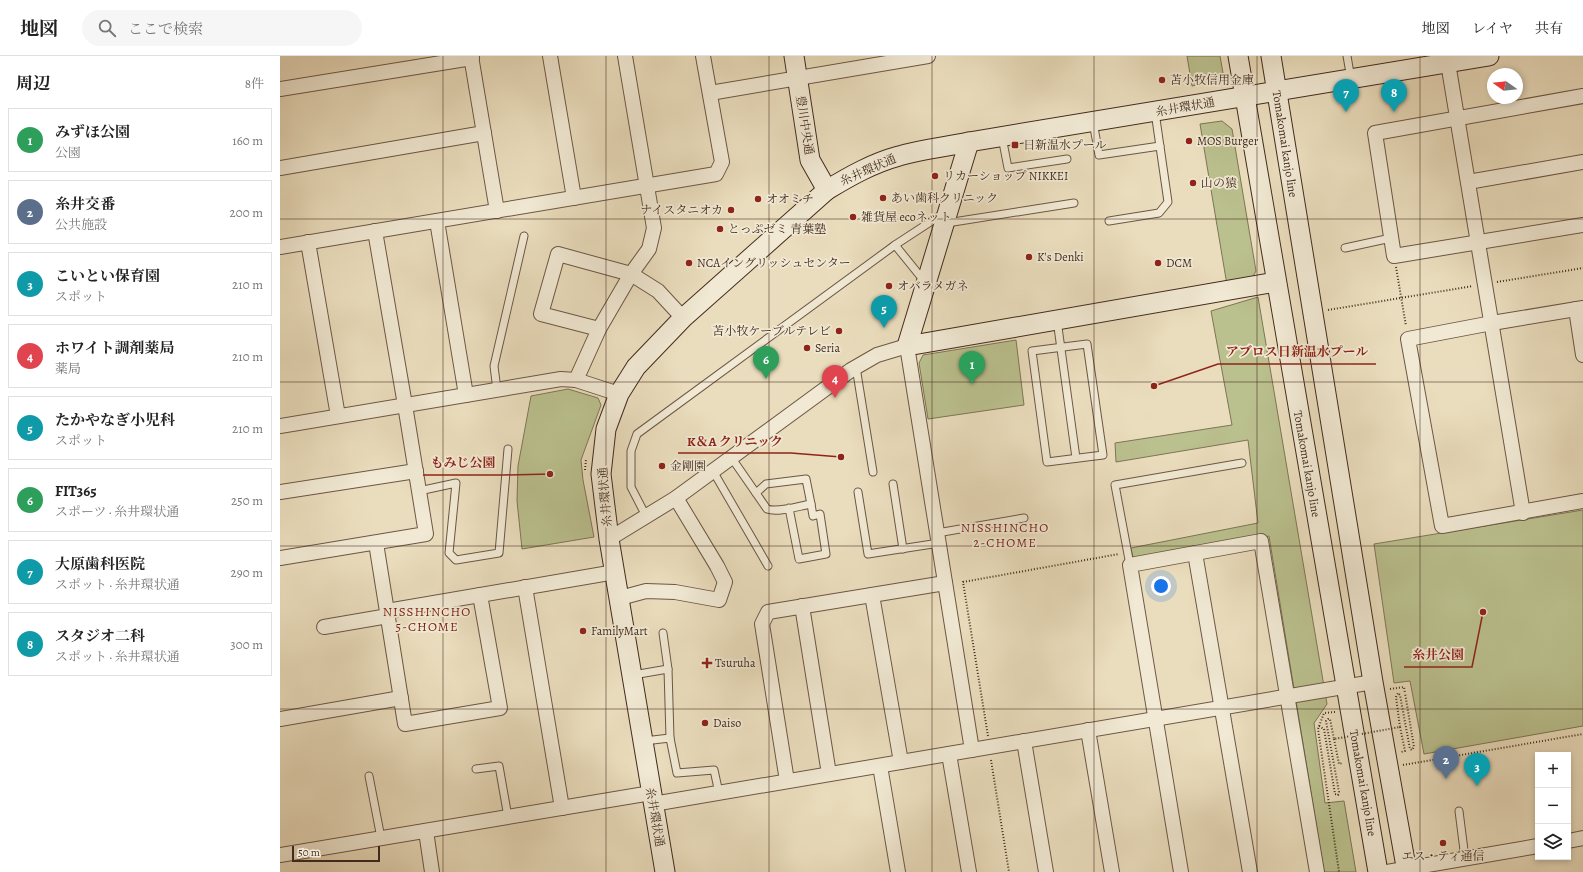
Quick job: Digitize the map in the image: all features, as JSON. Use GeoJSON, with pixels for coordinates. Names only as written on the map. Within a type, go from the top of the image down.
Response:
{"type":"FeatureCollection","features":[{"type":"Feature","properties":{"kind":"street"},"geometry":{"type":"LineString","coordinates":[[550,56],[574,198]]}},
{"type":"Feature","properties":{"kind":"street"},"geometry":{"type":"LineString","coordinates":[[576,380],[599,329],[631,274],[649,249],[654,228],[625,56]]}},
{"type":"Feature","properties":{"kind":"street"},"geometry":{"type":"LineString","coordinates":[[280,247],[716,174],[722,162],[703,56]]}},
{"type":"Feature","properties":{"kind":"street","name":"豊川中央通"},"geometry":{"type":"LineString","coordinates":[[794,56],[810,160],[827,190]]}},
{"type":"Feature","properties":{"kind":"street"},"geometry":{"type":"LineString","coordinates":[[710,94],[798,78],[882,60],[928,56]]}},
{"type":"Feature","properties":{"kind":"street","name":"Tomakomai kanjo line"},"geometry":{"type":"LineString","coordinates":[[1238,56],[1378,872]]}},
{"type":"Feature","properties":{"kind":"street","name":"Tomakomai kanjo line"},"geometry":{"type":"LineString","coordinates":[[1271,56],[1276,92],[1382,686],[1406,870]]}},
{"type":"Feature","properties":{"kind":"street","name":"糸井環状通"},"geometry":{"type":"LineString","coordinates":[[665,872],[609,539],[601,474],[606,429],[620,394],[636,367],[683,318],[827,190],[867,168],[899,156],[969,142],[1489,56]]}},
{"type":"Feature","properties":{"kind":"street"},"geometry":{"type":"LineString","coordinates":[[280,89],[472,57],[497,211]]}},
{"type":"Feature","properties":{"kind":"street"},"geometry":{"type":"LineString","coordinates":[[1448,63],[1523,513]]}},
{"type":"Feature","properties":{"kind":"street"},"geometry":{"type":"LineString","coordinates":[[1583,96],[1375,133],[1394,256],[1583,225]]}},
{"type":"Feature","properties":{"kind":"street"},"geometry":{"type":"LineString","coordinates":[[280,168],[484,133]]}},
{"type":"Feature","properties":{"kind":"street"},"geometry":{"type":"LineString","coordinates":[[969,142],[907,346],[972,750]]}},
{"type":"Feature","properties":{"kind":"street"},"geometry":{"type":"LineString","coordinates":[[1468,182],[1583,162]]}},
{"type":"Feature","properties":{"kind":"street"},"geometry":{"type":"LineString","coordinates":[[437,221],[466,395]]}},
{"type":"Feature","properties":{"kind":"street"},"geometry":{"type":"LineString","coordinates":[[280,558],[426,534],[375,231]]}},
{"type":"Feature","properties":{"kind":"street"},"geometry":{"type":"LineString","coordinates":[[308,242],[338,416]]}},
{"type":"Feature","properties":{"kind":"street"},"geometry":{"type":"LineString","coordinates":[[599,329],[541,314],[558,254],[631,274],[658,291],[683,318]]}},
{"type":"Feature","properties":{"kind":"street"},"geometry":{"type":"LineString","coordinates":[[609,539],[676,498],[856,367],[877,355],[907,346],[1276,282]]}},
{"type":"Feature","properties":{"kind":"street"},"geometry":{"type":"LineString","coordinates":[[1583,355],[1579,309],[1492,323],[1408,339],[1442,526],[1523,513],[1583,501]]}},
{"type":"Feature","properties":{"kind":"street"},"geometry":{"type":"LineString","coordinates":[[280,426],[561,379],[576,380],[620,394]]}},
{"type":"Feature","properties":{"kind":"street"},"geometry":{"type":"LineString","coordinates":[[280,492],[416,471]]}},
{"type":"Feature","properties":{"kind":"street"},"geometry":{"type":"LineString","coordinates":[[620,598],[646,591],[675,592],[719,600],[725,582],[676,498]]}},
{"type":"Feature","properties":{"kind":"street"},"geometry":{"type":"LineString","coordinates":[[1181,872],[1129,559],[1196,553],[1261,541],[1317,872]]}},
{"type":"Feature","properties":{"kind":"street"},"geometry":{"type":"LineString","coordinates":[[376,543],[405,724],[500,708],[480,595]]}},
{"type":"Feature","properties":{"kind":"street"},"geometry":{"type":"LineString","coordinates":[[1196,553],[1250,872]]}},
{"type":"Feature","properties":{"kind":"street"},"geometry":{"type":"LineString","coordinates":[[324,627],[480,595],[615,572]]}},
{"type":"Feature","properties":{"kind":"street"},"geometry":{"type":"LineString","coordinates":[[787,781],[762,624],[768,612],[945,584]]}},
{"type":"Feature","properties":{"kind":"street"},"geometry":{"type":"LineString","coordinates":[[525,587],[562,808]]}},
{"type":"Feature","properties":{"kind":"street"},"geometry":{"type":"LineString","coordinates":[[872,595],[901,762]]}},
{"type":"Feature","properties":{"kind":"street"},"geometry":{"type":"LineString","coordinates":[[802,606],[829,774]]}},
{"type":"Feature","properties":{"kind":"street"},"geometry":{"type":"LineString","coordinates":[[280,855],[562,808],[652,798],[719,793],[1346,687],[1382,686]]}},
{"type":"Feature","properties":{"kind":"street"},"geometry":{"type":"LineString","coordinates":[[280,719],[401,698]]}},
{"type":"Feature","properties":{"kind":"street"},"geometry":{"type":"LineString","coordinates":[[1088,730],[1112,872]]}},
{"type":"Feature","properties":{"kind":"street"},"geometry":{"type":"LineString","coordinates":[[1024,741],[1046,872]]}},
{"type":"Feature","properties":{"kind":"street"},"geometry":{"type":"LineString","coordinates":[[949,754],[969,872]]}},
{"type":"Feature","properties":{"kind":"street"},"geometry":{"type":"LineString","coordinates":[[880,766],[898,872]]}},
{"type":"Feature","properties":{"kind":"street"},"geometry":{"type":"LineString","coordinates":[[426,831],[432,872]]}},
{"type":"Feature","properties":{"kind":"street"},"geometry":{"type":"LineString","coordinates":[[1571,840],[1583,838]]}},
{"type":"Feature","properties":{"kind":"street"},"geometry":{"type":"LineString","coordinates":[[1387,872],[1406,870],[1465,858],[1535,846]]}},
{"type":"Feature","properties":{"kind":"lane"},"geometry":{"type":"LineString","coordinates":[[1348,56],[1351,79]]}},
{"type":"Feature","properties":{"kind":"lane"},"geometry":{"type":"LineString","coordinates":[[1110,221],[1159,213],[1168,202],[1155,112]]}},
{"type":"Feature","properties":{"kind":"lane"},"geometry":{"type":"LineString","coordinates":[[1093,122],[1099,155],[1160,146]]}},
{"type":"Feature","properties":{"kind":"lane"},"geometry":{"type":"LineString","coordinates":[[1002,137],[1008,168],[1067,159]]}},
{"type":"Feature","properties":{"kind":"lane"},"geometry":{"type":"LineString","coordinates":[[646,516],[631,487],[631,451],[637,434],[896,245],[947,216],[1074,203]]}},
{"type":"Feature","properties":{"kind":"lane"},"geometry":{"type":"LineString","coordinates":[[497,390],[494,366],[524,236]]}},
{"type":"Feature","properties":{"kind":"lane"},"geometry":{"type":"LineString","coordinates":[[1345,248],[1391,238]]}},
{"type":"Feature","properties":{"kind":"lane"},"geometry":{"type":"LineString","coordinates":[[896,245],[926,284]]}},
{"type":"Feature","properties":{"kind":"lane"},"geometry":{"type":"LineString","coordinates":[[1057,320],[1076,458]]}},
{"type":"Feature","properties":{"kind":"lane"},"geometry":{"type":"LineString","coordinates":[[1087,344],[1103,454],[1047,462],[1032,351],[1061,347],[1087,344]]}},
{"type":"Feature","properties":{"kind":"lane"},"geometry":{"type":"LineString","coordinates":[[856,367],[873,472]]}},
{"type":"Feature","properties":{"kind":"lane"},"geometry":{"type":"LineString","coordinates":[[419,491],[456,483],[449,553],[456,560],[499,553],[508,449]]}},
{"type":"Feature","properties":{"kind":"lane"},"geometry":{"type":"LineString","coordinates":[[731,457],[767,509],[774,511],[811,504]]}},
{"type":"Feature","properties":{"kind":"lane"},"geometry":{"type":"LineString","coordinates":[[1129,559],[1115,485],[1242,463]]}},
{"type":"Feature","properties":{"kind":"lane"},"geometry":{"type":"LineString","coordinates":[[713,471],[768,566]]}},
{"type":"Feature","properties":{"kind":"lane"},"geometry":{"type":"LineString","coordinates":[[756,493],[766,484],[806,479],[814,516],[820,514],[826,554],[799,559],[789,508]]}},
{"type":"Feature","properties":{"kind":"lane"},"geometry":{"type":"LineString","coordinates":[[893,484],[903,549]]}},
{"type":"Feature","properties":{"kind":"lane"},"geometry":{"type":"LineString","coordinates":[[858,492],[868,554],[903,549],[938,538],[1024,518]]}},
{"type":"Feature","properties":{"kind":"lane"},"geometry":{"type":"LineString","coordinates":[[663,633],[668,669],[670,738],[677,773],[714,770],[719,793]]}},
{"type":"Feature","properties":{"kind":"lane"},"geometry":{"type":"LineString","coordinates":[[632,675],[668,669]]}},
{"type":"Feature","properties":{"kind":"lane"},"geometry":{"type":"LineString","coordinates":[[643,741],[670,738]]}},
{"type":"Feature","properties":{"kind":"lane"},"geometry":{"type":"LineString","coordinates":[[476,769],[499,766],[508,817]]}},
{"type":"Feature","properties":{"kind":"lane"},"geometry":{"type":"LineString","coordinates":[[369,776],[381,838]]}},
{"type":"Feature","properties":{"kind":"lane"},"geometry":{"type":"LineString","coordinates":[[1459,811],[1465,858]]}},
{"type":"Feature","properties":{"kind":"path"},"geometry":{"type":"LineString","coordinates":[[1394,256],[1408,339]]}},
{"type":"Feature","properties":{"kind":"path"},"geometry":{"type":"LineString","coordinates":[[1328,310],[1583,268]]}},
{"type":"Feature","properties":{"kind":"path"},"geometry":{"type":"LineString","coordinates":[[1009,872],[963,582],[1129,559]]}},
{"type":"Feature","properties":{"kind":"path"},"geometry":{"type":"LineString","coordinates":[[1382,686],[1404,687],[1414,748],[1412,750],[1410,749],[1400,695],[1398,693],[1396,694],[1396,697],[1405,751],[1400,752]]}},
{"type":"Feature","properties":{"kind":"path"},"geometry":{"type":"LineString","coordinates":[[1335,712],[1324,713],[1318,728],[1339,872]]}},
{"type":"Feature","properties":{"kind":"path"},"geometry":{"type":"LineString","coordinates":[[1319,726],[1324,729],[1335,794],[1338,795],[1340,792],[1326,721],[1328,719],[1330,719],[1339,764],[1343,763]]}},
{"type":"Feature","properties":{"kind":"path"},"geometry":{"type":"LineString","coordinates":[[1334,739],[1400,727]]}},
{"type":"Feature","properties":{"kind":"path"},"geometry":{"type":"LineString","coordinates":[[1403,765],[1583,734]]}},
{"type":"Feature","properties":{"kind":"green space"},"geometry":{"type":"Polygon","coordinates":[[[1187,56],[1220,56],[1223,73],[1219,80],[1192,86],[1187,56]]]}},
{"type":"Feature","properties":{"kind":"green space"},"geometry":{"type":"Polygon","coordinates":[[[1222,121],[1232,129],[1256,271],[1251,280],[1227,285],[1200,124],[1222,121]]]}},
{"type":"Feature","properties":{"kind":"green space"},"geometry":{"type":"Polygon","coordinates":[[[1258,297],[1327,704],[1314,723],[1325,803],[1344,801],[1356,872],[1324,872],[1269,536],[1134,562],[1131,548],[1258,523],[1248,440],[1116,462],[1115,443],[1232,425],[1211,311],[1258,297]]]}},
{"type":"Feature","properties":{"kind":"green space"},"geometry":{"type":"Polygon","coordinates":[[[1016,340],[1024,405],[928,419],[919,363],[923,355],[1016,340]]]}},
{"type":"Feature","properties":{"kind":"green space"},"geometry":{"type":"Polygon","coordinates":[[[568,389],[598,398],[601,405],[581,460],[583,480],[594,537],[522,549],[517,501],[518,466],[531,396],[568,389]]]}},
{"type":"Feature","properties":{"kind":"green space"},"geometry":{"type":"Polygon","coordinates":[[[1583,510],[1583,726],[1424,754],[1410,681],[1394,683],[1374,544],[1583,510]]]}},
{"type":"Feature","properties":{"kind":"place","name":"苫小牧信用金庫"},"geometry":{"type":"Point","coordinates":[1162,80]}},
{"type":"Feature","properties":{"kind":"place","name":"大原歯科医院"},"geometry":{"type":"Point","coordinates":[1346,112]}},
{"type":"Feature","properties":{"kind":"place","name":"スタジオ二科"},"geometry":{"type":"Point","coordinates":[1394,112]}},
{"type":"Feature","properties":{"kind":"place","name":"MOS Burger"},"geometry":{"type":"Point","coordinates":[1189,141]}},
{"type":"Feature","properties":{"kind":"place","name":"日新温水プール"},"geometry":{"type":"Point","coordinates":[1015,145]}},
{"type":"Feature","properties":{"kind":"place","name":"リカーショップ NIKKEI"},"geometry":{"type":"Point","coordinates":[935,176]}},
{"type":"Feature","properties":{"kind":"place","name":"山の猿"},"geometry":{"type":"Point","coordinates":[1193,183]}},
{"type":"Feature","properties":{"kind":"place","name":"あい歯科クリニック"},"geometry":{"type":"Point","coordinates":[883,198]}},
{"type":"Feature","properties":{"kind":"place","name":"オオミチ"},"geometry":{"type":"Point","coordinates":[758,199]}},
{"type":"Feature","properties":{"kind":"place","name":"ナイスタニオカ"},"geometry":{"type":"Point","coordinates":[731,210]}},
{"type":"Feature","properties":{"kind":"place","name":"雑貨屋 ecoネット"},"geometry":{"type":"Point","coordinates":[853,217]}},
{"type":"Feature","properties":{"kind":"place","name":"とっぷゼミ 青葉塾"},"geometry":{"type":"Point","coordinates":[720,229]}},
{"type":"Feature","properties":{"kind":"place","name":"K's Denki"},"geometry":{"type":"Point","coordinates":[1029,257]}},
{"type":"Feature","properties":{"kind":"place","name":"NCAイングリッシュセンター"},"geometry":{"type":"Point","coordinates":[689,263]}},
{"type":"Feature","properties":{"kind":"place","name":"DCM"},"geometry":{"type":"Point","coordinates":[1158,263]}},
{"type":"Feature","properties":{"kind":"place","name":"オバラメガネ"},"geometry":{"type":"Point","coordinates":[889,286]}},
{"type":"Feature","properties":{"kind":"place","name":"たかやなぎ小児科"},"geometry":{"type":"Point","coordinates":[884,328]}},
{"type":"Feature","properties":{"kind":"place","name":"苫小牧ケーブルテレビ"},"geometry":{"type":"Point","coordinates":[839,331]}},
{"type":"Feature","properties":{"kind":"place","name":"Seria"},"geometry":{"type":"Point","coordinates":[807,348]}},
{"type":"Feature","properties":{"kind":"place","name":"FIT365"},"geometry":{"type":"Point","coordinates":[766,379]}},
{"type":"Feature","properties":{"kind":"place","name":"みずほ公園"},"geometry":{"type":"Point","coordinates":[972,384]}},
{"type":"Feature","properties":{"kind":"place","name":"アブロス日新温水プール"},"geometry":{"type":"Point","coordinates":[1154,386]}},
{"type":"Feature","properties":{"kind":"place","name":"ホワイト調剤薬局"},"geometry":{"type":"Point","coordinates":[835,398]}},
{"type":"Feature","properties":{"kind":"place","name":"K＆A クリニック"},"geometry":{"type":"Point","coordinates":[841,457]}},
{"type":"Feature","properties":{"kind":"place","name":"金剛園"},"geometry":{"type":"Point","coordinates":[662,466]}},
{"type":"Feature","properties":{"kind":"place","name":"もみじ公園"},"geometry":{"type":"Point","coordinates":[550,474]}},
{"type":"Feature","properties":{"kind":"place","name":"糸井公園"},"geometry":{"type":"Point","coordinates":[1483,612]}},
{"type":"Feature","properties":{"kind":"place","name":"FamilyMart"},"geometry":{"type":"Point","coordinates":[583,631]}},
{"type":"Feature","properties":{"kind":"place","name":"Tsuruha"},"geometry":{"type":"Point","coordinates":[707,663]}},
{"type":"Feature","properties":{"kind":"place","name":"Daiso"},"geometry":{"type":"Point","coordinates":[705,723]}},
{"type":"Feature","properties":{"kind":"place","name":"糸井交番"},"geometry":{"type":"Point","coordinates":[1446,779]}},
{"type":"Feature","properties":{"kind":"place","name":"こいとい保育園"},"geometry":{"type":"Point","coordinates":[1477,786]}},
{"type":"Feature","properties":{"kind":"place","name":"エス・ティ通信"},"geometry":{"type":"Point","coordinates":[1443,843]}},
{"type":"Feature","properties":{"kind":"district","name":"NISSHINCHO 2-CHOME"},"geometry":{"type":"Point","coordinates":[1005,534]}},
{"type":"Feature","properties":{"kind":"district","name":"NISSHINCHO 5-CHOME"},"geometry":{"type":"Point","coordinates":[427,618]}}]}
